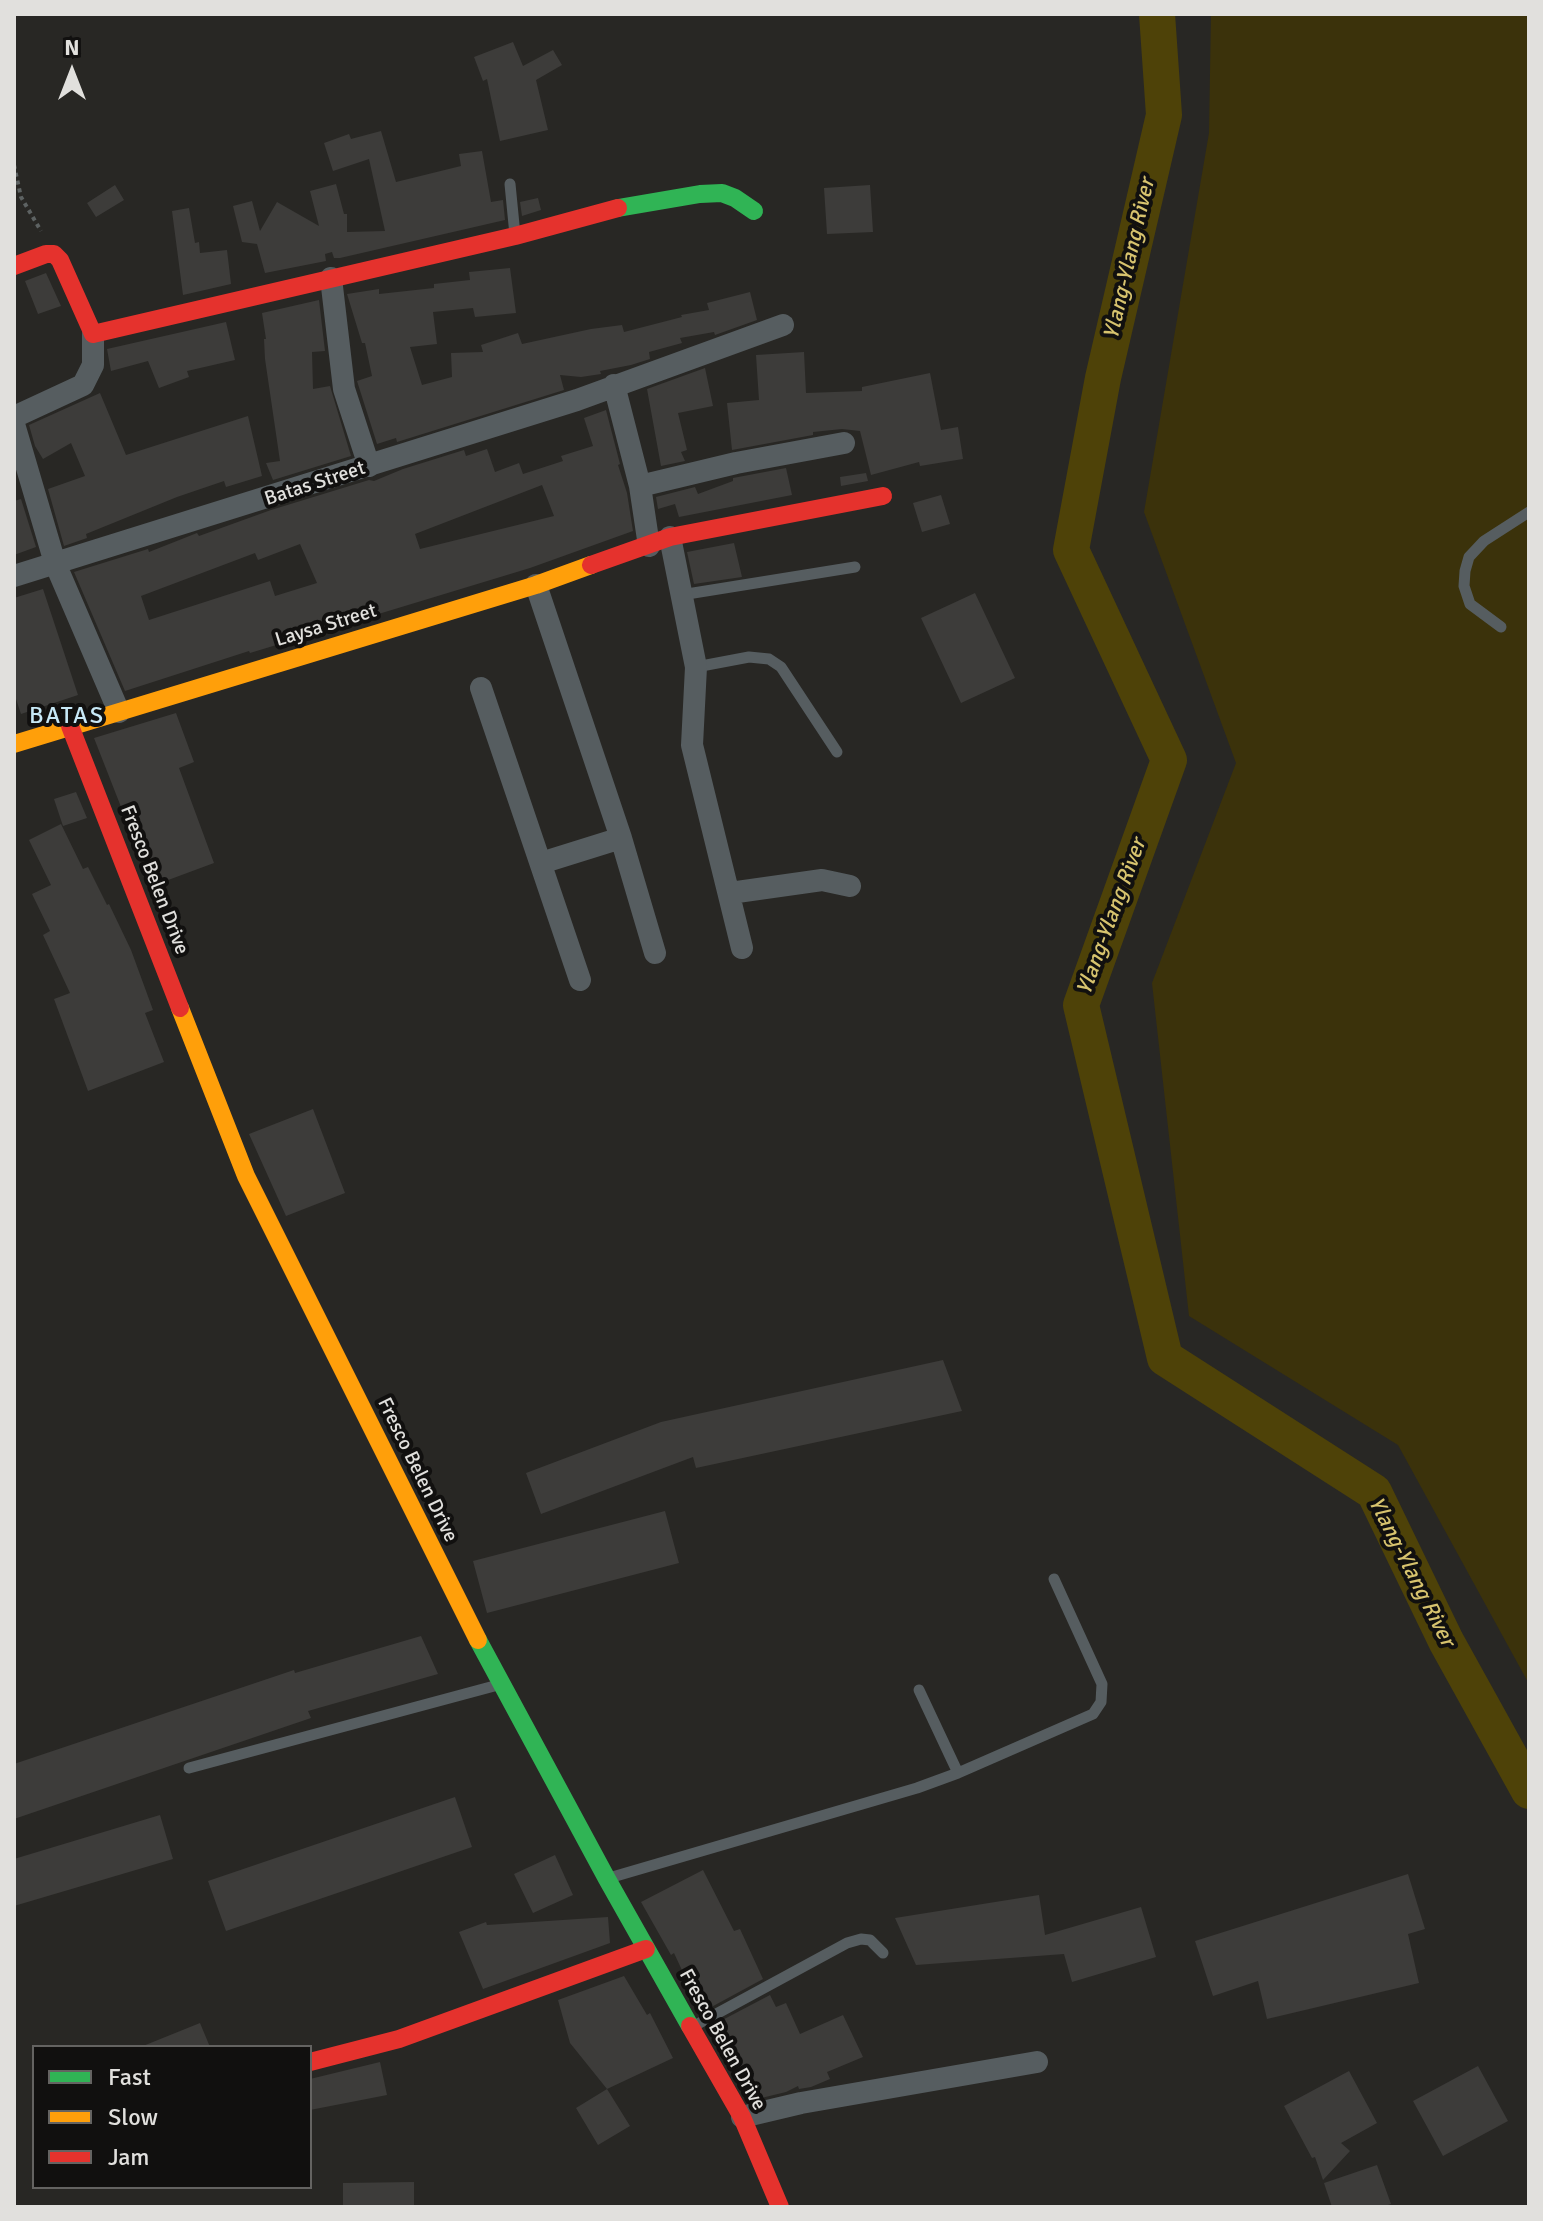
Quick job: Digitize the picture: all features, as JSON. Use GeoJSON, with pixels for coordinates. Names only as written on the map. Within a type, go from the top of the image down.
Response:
{"type":"FeatureCollection","features":[{"type":"Feature","properties":{"kind":"street"},"geometry":{"type":"LineString","coordinates":[[93,334],[515,236],[631,204],[722,193],[754,211]]}},
{"type":"Feature","properties":{"kind":"street"},"geometry":{"type":"LineString","coordinates":[[14,266],[54,254],[60,260],[93,334],[93,365],[83,385],[14,417]]}},
{"type":"Feature","properties":{"kind":"street"},"geometry":{"type":"LineString","coordinates":[[331,278],[344,389],[369,466]]}},
{"type":"Feature","properties":{"kind":"street","name":"Batas Street"},"geometry":{"type":"LineString","coordinates":[[14,576],[577,400],[783,325]]}},
{"type":"Feature","properties":{"kind":"street"},"geometry":{"type":"LineString","coordinates":[[614,385],[640,486],[681,595],[696,667],[692,745],[742,948]]}},
{"type":"Feature","properties":{"kind":"street"},"geometry":{"type":"LineString","coordinates":[[14,424],[55,563],[119,712]]}},
{"type":"Feature","properties":{"kind":"street"},"geometry":{"type":"LineString","coordinates":[[640,486],[736,463],[844,443]]}},
{"type":"Feature","properties":{"kind":"street","name":"Laysa Street"},"geometry":{"type":"LineString","coordinates":[[14,744],[536,585],[659,542],[883,496]]}},
{"type":"Feature","properties":{"kind":"street"},"geometry":{"type":"LineString","coordinates":[[536,585],[621,838],[655,953]]}},
{"type":"Feature","properties":{"kind":"street"},"geometry":{"type":"LineString","coordinates":[[481,688],[580,980]]}},
{"type":"Feature","properties":{"kind":"street","name":"Fresco Belen Drive"},"geometry":{"type":"LineString","coordinates":[[70,726],[246,1176],[471,1628],[607,1879],[742,2117],[780,2207]]}},
{"type":"Feature","properties":{"kind":"street"},"geometry":{"type":"LineString","coordinates":[[541,863],[621,838]]}},
{"type":"Feature","properties":{"kind":"street"},"geometry":{"type":"LineString","coordinates":[[730,893],[822,880],[850,886]]}},
{"type":"Feature","properties":{"kind":"street"},"geometry":{"type":"LineString","coordinates":[[312,2061],[399,2039],[646,1949]]}},
{"type":"Feature","properties":{"kind":"street"},"geometry":{"type":"LineString","coordinates":[[742,2117],[801,2103],[1037,2062]]}},
{"type":"Feature","properties":{"kind":"lane"},"geometry":{"type":"LineString","coordinates":[[510,184],[515,236]]}},
{"type":"Feature","properties":{"kind":"lane"},"geometry":{"type":"LineString","coordinates":[[1501,627],[1470,604],[1464,586],[1465,571],[1469,557],[1484,541],[1529,512]]}},
{"type":"Feature","properties":{"kind":"lane"},"geometry":{"type":"LineString","coordinates":[[681,595],[855,567]]}},
{"type":"Feature","properties":{"kind":"lane"},"geometry":{"type":"LineString","coordinates":[[696,667],[749,657],[769,659],[781,667],[837,752]]}},
{"type":"Feature","properties":{"kind":"lane"},"geometry":{"type":"LineString","coordinates":[[607,1879],[902,1793],[958,1773],[1093,1714],[1101,1702],[1102,1684],[1054,1579]]}},
{"type":"Feature","properties":{"kind":"lane"},"geometry":{"type":"LineString","coordinates":[[189,1768],[502,1684]]}},
{"type":"Feature","properties":{"kind":"lane"},"geometry":{"type":"LineString","coordinates":[[919,1690],[958,1773]]}},
{"type":"Feature","properties":{"kind":"lane"},"geometry":{"type":"LineString","coordinates":[[690,2028],[847,1943],[870,1940],[883,1953]]}},
{"type":"Feature","properties":{"kind":"path"},"geometry":{"type":"LineString","coordinates":[[14,165],[21,197],[54,254]]}},
{"type":"Feature","properties":{"kind":"shaded area"},"geometry":{"type":"Polygon","coordinates":[[[1211,14],[1529,14],[1529,1684],[1398,1445],[1189,1316],[1152,983],[1236,763],[1144,512],[1209,133],[1211,14]]]}},
{"type":"Feature","properties":{"kind":"building"},"geometry":{"type":"Polygon","coordinates":[[[513,42],[523,66],[553,50],[562,65],[536,80],[548,130],[500,141],[487,79],[483,81],[474,57],[513,42]]]}},
{"type":"Feature","properties":{"kind":"building"},"geometry":{"type":"Polygon","coordinates":[[[381,131],[396,182],[461,166],[459,154],[482,151],[491,202],[503,200],[505,220],[340,258],[334,258],[332,252],[325,254],[326,261],[265,273],[257,244],[242,242],[233,206],[252,201],[260,231],[277,202],[319,226],[310,191],[336,184],[344,214],[347,214],[347,232],[385,231],[369,159],[333,171],[324,143],[349,134],[351,139],[381,131]]]}},
{"type":"Feature","properties":{"kind":"building"},"geometry":{"type":"Polygon","coordinates":[[[115,185],[124,200],[96,217],[87,203],[115,185]]]}},
{"type":"Feature","properties":{"kind":"building"},"geometry":{"type":"Polygon","coordinates":[[[870,185],[873,232],[827,234],[824,188],[870,185]]]}},
{"type":"Feature","properties":{"kind":"building"},"geometry":{"type":"Polygon","coordinates":[[[538,198],[541,210],[522,216],[520,202],[538,198]]]}},
{"type":"Feature","properties":{"kind":"building"},"geometry":{"type":"Polygon","coordinates":[[[189,208],[195,243],[199,242],[200,253],[227,250],[231,284],[183,295],[172,211],[189,208]]]}},
{"type":"Feature","properties":{"kind":"building"},"geometry":{"type":"Polygon","coordinates":[[[510,268],[516,313],[475,317],[473,308],[433,312],[437,344],[410,347],[422,385],[452,377],[451,353],[483,352],[481,345],[518,333],[522,344],[622,325],[624,332],[709,310],[707,303],[750,292],[757,320],[715,335],[714,332],[680,338],[682,343],[649,352],[650,359],[600,371],[601,374],[581,377],[560,375],[564,390],[397,442],[396,438],[377,444],[357,381],[372,376],[365,343],[362,343],[347,294],[379,289],[379,294],[434,288],[434,284],[470,280],[469,272],[510,268]]]}},
{"type":"Feature","properties":{"kind":"building"},"geometry":{"type":"Polygon","coordinates":[[[46,273],[61,306],[38,314],[25,281],[46,273]]]}},
{"type":"Feature","properties":{"kind":"building"},"geometry":{"type":"Polygon","coordinates":[[[319,300],[325,351],[312,352],[313,389],[330,386],[351,456],[273,480],[266,463],[280,461],[265,359],[262,313],[319,300]]]}},
{"type":"Feature","properties":{"kind":"building"},"geometry":{"type":"Polygon","coordinates":[[[226,322],[235,360],[187,371],[189,377],[159,388],[148,361],[111,371],[107,349],[226,322]]]}},
{"type":"Feature","properties":{"kind":"building"},"geometry":{"type":"Polygon","coordinates":[[[804,352],[806,393],[862,391],[862,387],[930,373],[941,430],[958,427],[963,459],[920,466],[919,462],[871,475],[860,431],[842,429],[813,432],[813,435],[732,450],[727,403],[759,400],[756,355],[804,352]]]}},
{"type":"Feature","properties":{"kind":"building"},"geometry":{"type":"Polygon","coordinates":[[[705,368],[713,406],[678,413],[687,450],[681,452],[685,461],[661,466],[647,389],[705,368]]]}},
{"type":"Feature","properties":{"kind":"building"},"geometry":{"type":"Polygon","coordinates":[[[100,393],[126,455],[248,416],[262,476],[226,487],[224,481],[177,497],[64,546],[48,489],[85,476],[71,443],[43,459],[35,446],[29,425],[100,393]]]}},
{"type":"Feature","properties":{"kind":"building"},"geometry":{"type":"Polygon","coordinates":[[[606,410],[627,493],[633,531],[530,568],[125,691],[74,572],[148,549],[149,552],[197,533],[199,536],[271,510],[374,481],[464,450],[466,456],[487,449],[495,472],[519,463],[523,474],[563,461],[561,456],[593,446],[584,418],[606,410]],[[542,485],[415,534],[420,549],[554,516],[542,485]],[[300,544],[258,560],[255,553],[141,596],[149,620],[270,581],[275,596],[317,583],[300,544]]]}},
{"type":"Feature","properties":{"kind":"building"},"geometry":{"type":"Polygon","coordinates":[[[786,468],[792,495],[679,517],[675,504],[658,509],[656,497],[695,487],[698,494],[733,481],[733,478],[786,468]]]}},
{"type":"Feature","properties":{"kind":"building"},"geometry":{"type":"Polygon","coordinates":[[[866,473],[868,481],[841,486],[840,477],[866,473]]]}},
{"type":"Feature","properties":{"kind":"building"},"geometry":{"type":"Polygon","coordinates":[[[941,495],[950,524],[922,532],[913,503],[941,495]]]}},
{"type":"Feature","properties":{"kind":"building"},"geometry":{"type":"Polygon","coordinates":[[[21,499],[36,547],[14,555],[14,501],[21,499]]]}},
{"type":"Feature","properties":{"kind":"building"},"geometry":{"type":"Polygon","coordinates":[[[734,543],[742,577],[694,584],[687,552],[734,543]]]}},
{"type":"Feature","properties":{"kind":"building"},"geometry":{"type":"Polygon","coordinates":[[[43,589],[78,695],[21,714],[14,693],[14,598],[43,589]]]}},
{"type":"Feature","properties":{"kind":"building"},"geometry":{"type":"Polygon","coordinates":[[[975,593],[1015,678],[961,703],[921,618],[975,593]]]}},
{"type":"Feature","properties":{"kind":"building"},"geometry":{"type":"Polygon","coordinates":[[[176,713],[194,762],[179,768],[214,863],[152,886],[94,738],[176,713]]]}},
{"type":"Feature","properties":{"kind":"building"},"geometry":{"type":"Polygon","coordinates":[[[76,792],[87,818],[63,826],[54,799],[76,792]]]}},
{"type":"Feature","properties":{"kind":"building"},"geometry":{"type":"Polygon","coordinates":[[[61,824],[83,869],[88,867],[109,904],[131,950],[153,1010],[145,1013],[164,1062],[88,1091],[54,999],[70,993],[43,935],[50,931],[32,894],[51,885],[29,840],[61,824]]]}},
{"type":"Feature","properties":{"kind":"building"},"geometry":{"type":"Polygon","coordinates":[[[313,1109],[345,1193],[286,1216],[249,1134],[313,1109]]]}},
{"type":"Feature","properties":{"kind":"building"},"geometry":{"type":"Polygon","coordinates":[[[943,1360],[962,1411],[696,1468],[693,1457],[541,1514],[526,1473],[661,1422],[943,1360]]]}},
{"type":"Feature","properties":{"kind":"building"},"geometry":{"type":"Polygon","coordinates":[[[665,1511],[679,1563],[487,1613],[473,1561],[665,1511]]]}},
{"type":"Feature","properties":{"kind":"building"},"geometry":{"type":"Polygon","coordinates":[[[421,1636],[438,1674],[308,1711],[311,1718],[14,1819],[14,1764],[294,1670],[295,1673],[421,1636]]]}},
{"type":"Feature","properties":{"kind":"building"},"geometry":{"type":"Polygon","coordinates":[[[455,1797],[472,1847],[226,1931],[208,1881],[455,1797]]]}},
{"type":"Feature","properties":{"kind":"building"},"geometry":{"type":"Polygon","coordinates":[[[160,1815],[173,1859],[14,1906],[14,1859],[160,1815]]]}},
{"type":"Feature","properties":{"kind":"building"},"geometry":{"type":"Polygon","coordinates":[[[555,1855],[573,1895],[533,1913],[514,1874],[555,1855]]]}},
{"type":"Feature","properties":{"kind":"building"},"geometry":{"type":"Polygon","coordinates":[[[703,1870],[734,1931],[740,1929],[763,1979],[704,2011],[674,1953],[671,1955],[641,1902],[703,1870]]]}},
{"type":"Feature","properties":{"kind":"building"},"geometry":{"type":"Polygon","coordinates":[[[1408,1874],[1425,1929],[1408,1934],[1419,1983],[1267,2019],[1258,1981],[1213,1996],[1195,1941],[1408,1874]]]}},
{"type":"Feature","properties":{"kind":"building"},"geometry":{"type":"Polygon","coordinates":[[[1039,1895],[1045,1935],[1141,1907],[1156,1957],[1072,1982],[1064,1954],[916,1965],[895,1918],[1039,1895]]]}},
{"type":"Feature","properties":{"kind":"building"},"geometry":{"type":"Polygon","coordinates":[[[608,1917],[610,1943],[483,1989],[459,1932],[486,1922],[487,1925],[608,1917]]]}},
{"type":"Feature","properties":{"kind":"building"},"geometry":{"type":"Polygon","coordinates":[[[624,1976],[647,2015],[650,2013],[673,2058],[607,2089],[570,2043],[558,2000],[624,1976]]]}},
{"type":"Feature","properties":{"kind":"building"},"geometry":{"type":"Polygon","coordinates":[[[770,1995],[776,2007],[786,2003],[800,2034],[843,2015],[863,2057],[827,2072],[830,2079],[811,2087],[799,2089],[798,2086],[753,2100],[711,2026],[770,1995]]]}},
{"type":"Feature","properties":{"kind":"building"},"geometry":{"type":"Polygon","coordinates":[[[200,2023],[209,2045],[145,2045],[200,2023]]]}},
{"type":"Feature","properties":{"kind":"building"},"geometry":{"type":"Polygon","coordinates":[[[380,2062],[387,2095],[312,2110],[312,2079],[380,2062]]]}},
{"type":"Feature","properties":{"kind":"building"},"geometry":{"type":"Polygon","coordinates":[[[1478,2066],[1508,2121],[1443,2156],[1413,2101],[1478,2066]]]}},
{"type":"Feature","properties":{"kind":"building"},"geometry":{"type":"Polygon","coordinates":[[[1349,2071],[1377,2123],[1341,2143],[1350,2151],[1323,2180],[1315,2157],[1312,2158],[1284,2106],[1349,2071]]]}},
{"type":"Feature","properties":{"kind":"building"},"geometry":{"type":"Polygon","coordinates":[[[607,2089],[630,2126],[598,2145],[576,2108],[607,2089]]]}},
{"type":"Feature","properties":{"kind":"building"},"geometry":{"type":"Polygon","coordinates":[[[1377,2165],[1391,2204],[1382,2207],[1332,2207],[1324,2183],[1377,2165]]]}},
{"type":"Feature","properties":{"kind":"building"},"geometry":{"type":"Polygon","coordinates":[[[414,2182],[414,2207],[343,2207],[343,2183],[414,2182]]]}},
{"type":"Feature","properties":{"kind":"waterway","name":"Ylang-Ylang River"},"geometry":{"type":"LineString","coordinates":[[1157,14],[1164,115],[1103,378],[1071,550],[1169,760],[1081,1005],[1165,1358],[1374,1492],[1446,1641],[1529,1791]]}},
{"type":"Feature","properties":{"kind":"traffic: fast"},"geometry":{"type":"LineString","coordinates":[[618,208],[722,193],[754,211]]}},
{"type":"Feature","properties":{"kind":"traffic: fast"},"geometry":{"type":"LineString","coordinates":[[478,1640],[690,2026]]}},
{"type":"Feature","properties":{"kind":"traffic: slow"},"geometry":{"type":"LineString","coordinates":[[14,744],[536,585],[591,565]]}},
{"type":"Feature","properties":{"kind":"traffic: slow"},"geometry":{"type":"LineString","coordinates":[[180,1008],[246,1176],[478,1640]]}},
{"type":"Feature","properties":{"kind":"traffic: jam"},"geometry":{"type":"LineString","coordinates":[[14,266],[54,254],[60,260],[93,334],[515,236],[618,208]]}},
{"type":"Feature","properties":{"kind":"traffic: jam"},"geometry":{"type":"LineString","coordinates":[[591,565],[670,537],[883,496]]}},
{"type":"Feature","properties":{"kind":"traffic: jam"},"geometry":{"type":"LineString","coordinates":[[70,726],[180,1008]]}},
{"type":"Feature","properties":{"kind":"traffic: jam"},"geometry":{"type":"LineString","coordinates":[[312,2061],[399,2039],[646,1949]]}},
{"type":"Feature","properties":{"kind":"traffic: jam"},"geometry":{"type":"LineString","coordinates":[[690,2026],[742,2117],[780,2207]]}},
{"type":"Feature","properties":{"kind":"district","name":"BATAS"},"geometry":{"type":"Point","coordinates":[67,717]}}]}
